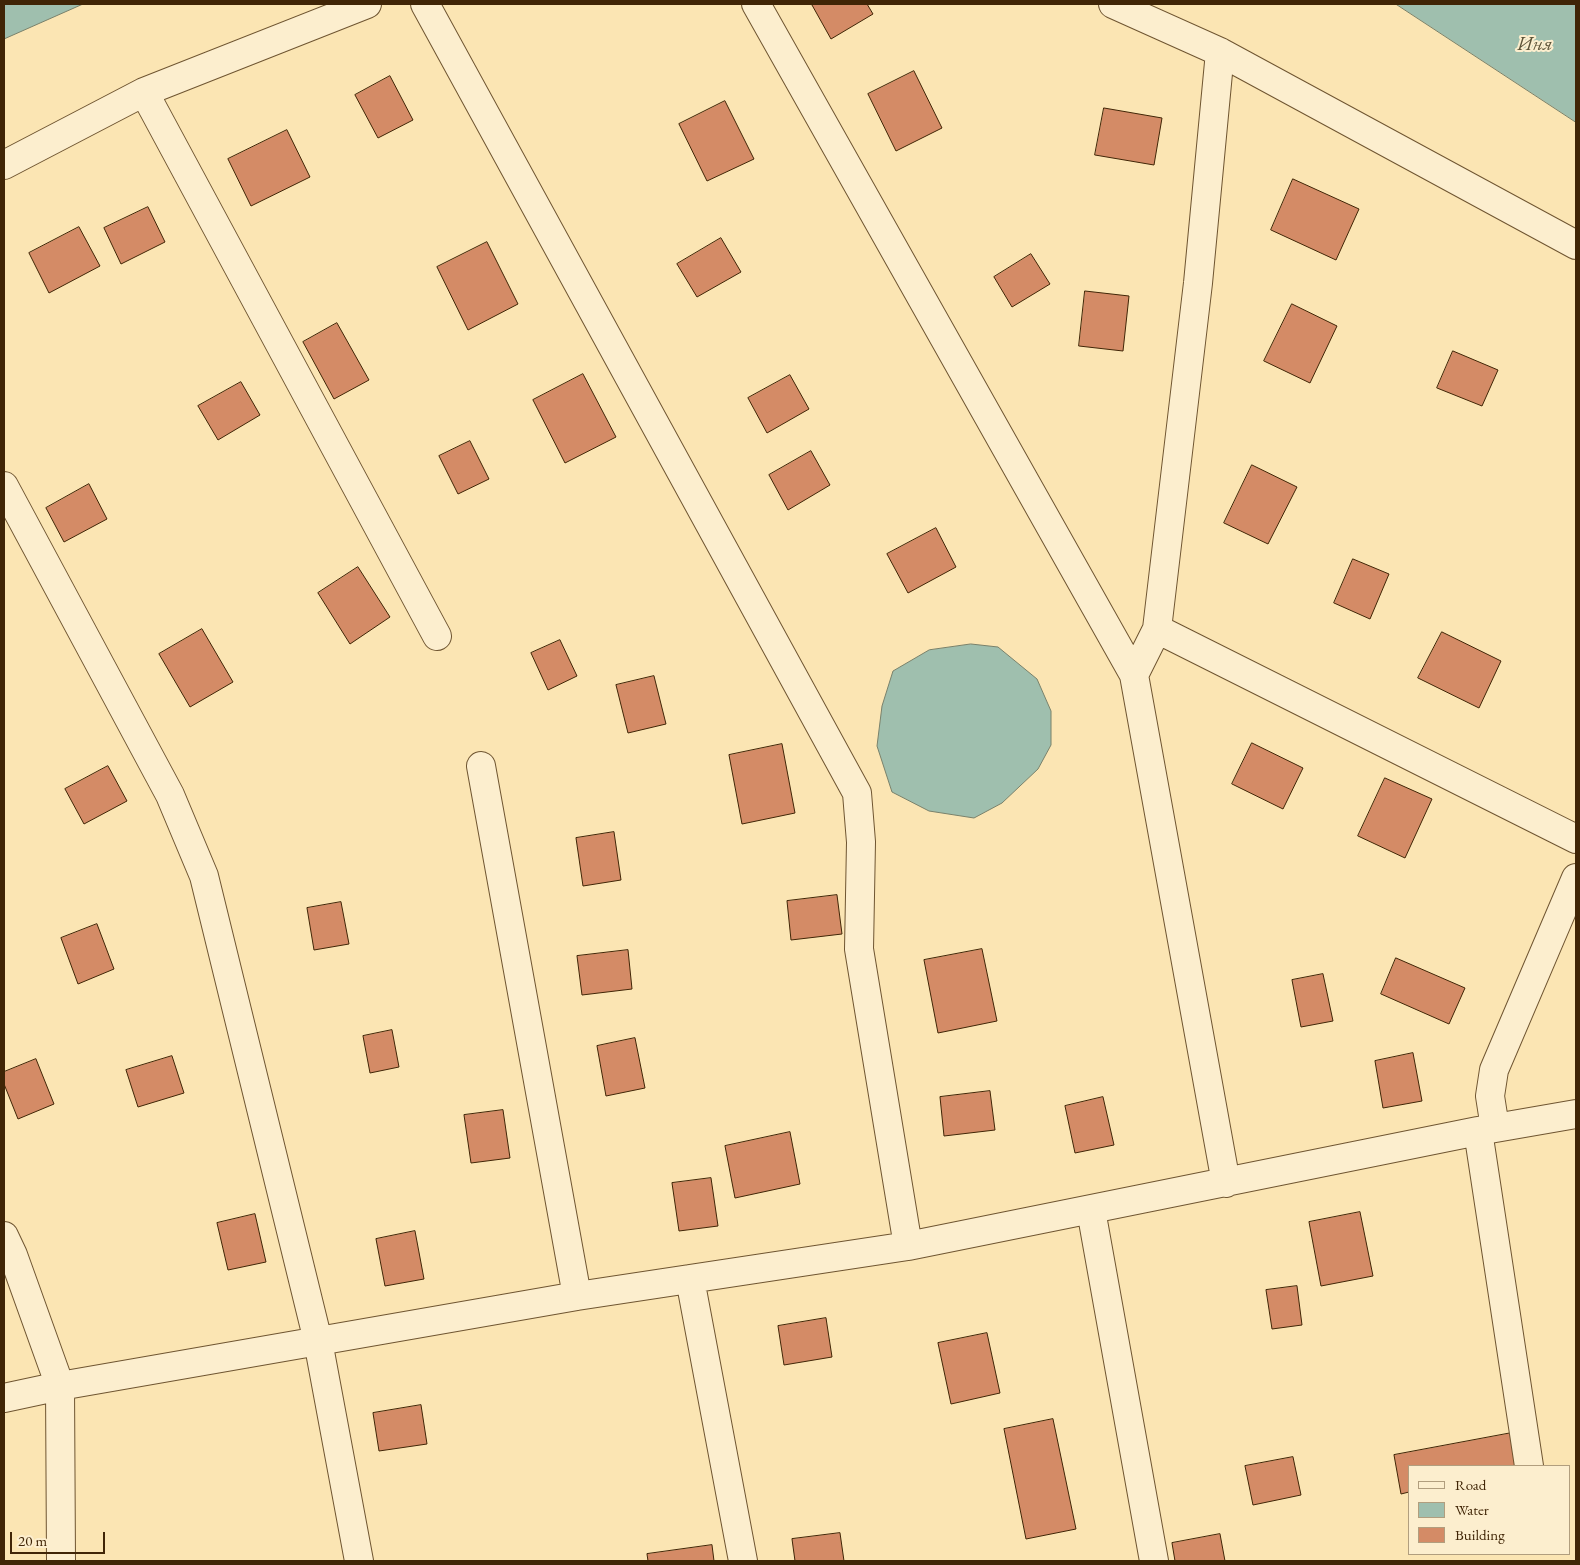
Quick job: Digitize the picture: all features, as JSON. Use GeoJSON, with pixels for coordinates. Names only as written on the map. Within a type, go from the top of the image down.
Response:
{"type":"FeatureCollection","features":[{"type":"Feature","properties":{"kind":"street"},"geometry":{"type":"LineString","coordinates":[[4,165],[144,92],[366,4]]}},
{"type":"Feature","properties":{"kind":"street"},"geometry":{"type":"LineString","coordinates":[[425,4],[857,793],[861,842],[859,949],[908,1246]]}},
{"type":"Feature","properties":{"kind":"street"},"geometry":{"type":"LineString","coordinates":[[756,4],[1134,675],[1226,1183]]}},
{"type":"Feature","properties":{"kind":"street"},"geometry":{"type":"LineString","coordinates":[[1113,4],[1220,52],[1576,244]]}},
{"type":"Feature","properties":{"kind":"street"},"geometry":{"type":"LineString","coordinates":[[1134,675],[1157,629],[1198,283],[1220,52]]}},
{"type":"Feature","properties":{"kind":"street"},"geometry":{"type":"LineString","coordinates":[[144,92],[437,636]]}},
{"type":"Feature","properties":{"kind":"street"},"geometry":{"type":"LineString","coordinates":[[4,486],[170,795],[204,876],[318,1341],[359,1561]]}},
{"type":"Feature","properties":{"kind":"street"},"geometry":{"type":"LineString","coordinates":[[1157,629],[1576,839]]}},
{"type":"Feature","properties":{"kind":"street"},"geometry":{"type":"LineString","coordinates":[[481,766],[577,1296]]}},
{"type":"Feature","properties":{"kind":"street"},"geometry":{"type":"LineString","coordinates":[[1529,1465],[1487,1130],[1494,1070],[1576,878]]}},
{"type":"Feature","properties":{"kind":"street"},"geometry":{"type":"LineString","coordinates":[[4,1398],[60,1386],[577,1296],[908,1246],[1487,1130],[1576,1114]]}},
{"type":"Feature","properties":{"kind":"street"},"geometry":{"type":"LineString","coordinates":[[1091,1210],[1154,1561]]}},
{"type":"Feature","properties":{"kind":"street"},"geometry":{"type":"LineString","coordinates":[[4,1236],[13,1255],[60,1386],[61,1561]]}},
{"type":"Feature","properties":{"kind":"street"},"geometry":{"type":"LineString","coordinates":[[690,1279],[743,1561]]}},
{"type":"Feature","properties":{"kind":"water"},"geometry":{"type":"Polygon","coordinates":[[[4,4],[83,4],[4,39],[4,4]]]}},
{"type":"Feature","properties":{"kind":"water","name":"Иня"},"geometry":{"type":"Polygon","coordinates":[[[1396,4],[1576,4],[1576,122],[1396,4]]]}},
{"type":"Feature","properties":{"kind":"water"},"geometry":{"type":"Polygon","coordinates":[[[971,644],[998,647],[1037,679],[1051,711],[1051,745],[1038,769],[1002,803],[974,818],[929,811],[892,792],[877,746],[882,706],[893,671],[929,650],[971,644]]]}},
{"type":"Feature","properties":{"kind":"building"},"geometry":{"type":"Polygon","coordinates":[[[867,4],[873,14],[831,39],[812,5],[867,4]]]}},
{"type":"Feature","properties":{"kind":"building"},"geometry":{"type":"Polygon","coordinates":[[[914,71],[942,128],[896,151],[868,94],[914,71]]]}},
{"type":"Feature","properties":{"kind":"building"},"geometry":{"type":"Polygon","coordinates":[[[390,76],[413,120],[378,138],[355,95],[390,76]]]}},
{"type":"Feature","properties":{"kind":"building"},"geometry":{"type":"Polygon","coordinates":[[[725,101],[754,159],[707,181],[679,124],[725,101]]]}},
{"type":"Feature","properties":{"kind":"building"},"geometry":{"type":"Polygon","coordinates":[[[1104,108],[1162,118],[1154,165],[1095,155],[1104,108]]]}},
{"type":"Feature","properties":{"kind":"building"},"geometry":{"type":"Polygon","coordinates":[[[287,130],[310,177],[251,206],[228,159],[287,130]]]}},
{"type":"Feature","properties":{"kind":"building"},"geometry":{"type":"Polygon","coordinates":[[[1293,179],[1359,209],[1336,260],[1271,230],[1293,179]]]}},
{"type":"Feature","properties":{"kind":"building"},"geometry":{"type":"Polygon","coordinates":[[[148,207],[165,242],[121,264],[104,228],[148,207]]]}},
{"type":"Feature","properties":{"kind":"building"},"geometry":{"type":"Polygon","coordinates":[[[79,227],[100,266],[49,293],[29,253],[79,227]]]}},
{"type":"Feature","properties":{"kind":"building"},"geometry":{"type":"Polygon","coordinates":[[[721,238],[741,272],[697,297],[677,264],[721,238]]]}},
{"type":"Feature","properties":{"kind":"building"},"geometry":{"type":"Polygon","coordinates":[[[487,242],[518,304],[468,330],[437,267],[487,242]]]}},
{"type":"Feature","properties":{"kind":"building"},"geometry":{"type":"Polygon","coordinates":[[[1031,254],[1050,284],[1012,307],[994,277],[1031,254]]]}},
{"type":"Feature","properties":{"kind":"building"},"geometry":{"type":"Polygon","coordinates":[[[1085,291],[1129,296],[1123,351],[1079,346],[1085,291]]]}},
{"type":"Feature","properties":{"kind":"building"},"geometry":{"type":"Polygon","coordinates":[[[1292,304],[1337,326],[1310,383],[1264,361],[1292,304]]]}},
{"type":"Feature","properties":{"kind":"building"},"geometry":{"type":"Polygon","coordinates":[[[337,323],[369,380],[334,399],[303,342],[337,323]]]}},
{"type":"Feature","properties":{"kind":"building"},"geometry":{"type":"Polygon","coordinates":[[[1453,351],[1498,370],[1482,406],[1437,388],[1453,351]]]}},
{"type":"Feature","properties":{"kind":"building"},"geometry":{"type":"Polygon","coordinates":[[[583,374],[616,437],[565,463],[533,400],[583,374]]]}},
{"type":"Feature","properties":{"kind":"building"},"geometry":{"type":"Polygon","coordinates":[[[790,375],[809,409],[767,433],[748,398],[790,375]]]}},
{"type":"Feature","properties":{"kind":"building"},"geometry":{"type":"Polygon","coordinates":[[[241,382],[260,415],[218,440],[198,406],[241,382]]]}},
{"type":"Feature","properties":{"kind":"building"},"geometry":{"type":"Polygon","coordinates":[[[470,441],[489,479],[458,494],[439,456],[470,441]]]}},
{"type":"Feature","properties":{"kind":"building"},"geometry":{"type":"Polygon","coordinates":[[[811,451],[830,485],[788,510],[769,475],[811,451]]]}},
{"type":"Feature","properties":{"kind":"building"},"geometry":{"type":"Polygon","coordinates":[[[1252,465],[1297,487],[1268,544],[1224,523],[1252,465]]]}},
{"type":"Feature","properties":{"kind":"building"},"geometry":{"type":"Polygon","coordinates":[[[89,484],[107,519],[64,542],[46,508],[89,484]]]}},
{"type":"Feature","properties":{"kind":"building"},"geometry":{"type":"Polygon","coordinates":[[[936,528],[956,567],[908,593],[887,554],[936,528]]]}},
{"type":"Feature","properties":{"kind":"building"},"geometry":{"type":"Polygon","coordinates":[[[1353,559],[1389,574],[1370,619],[1334,603],[1353,559]]]}},
{"type":"Feature","properties":{"kind":"building"},"geometry":{"type":"Polygon","coordinates":[[[358,567],[390,617],[350,644],[318,593],[358,567]]]}},
{"type":"Feature","properties":{"kind":"building"},"geometry":{"type":"Polygon","coordinates":[[[202,629],[233,682],[190,707],[159,654],[202,629]]]}},
{"type":"Feature","properties":{"kind":"building"},"geometry":{"type":"Polygon","coordinates":[[[1442,632],[1501,661],[1479,708],[1418,678],[1442,632]]]}},
{"type":"Feature","properties":{"kind":"building"},"geometry":{"type":"Polygon","coordinates":[[[560,640],[577,676],[548,690],[531,653],[560,640]]]}},
{"type":"Feature","properties":{"kind":"building"},"geometry":{"type":"Polygon","coordinates":[[[654,676],[666,724],[628,733],[616,685],[654,676]]]}},
{"type":"Feature","properties":{"kind":"building"},"geometry":{"type":"Polygon","coordinates":[[[1252,743],[1303,768],[1283,809],[1232,784],[1252,743]]]}},
{"type":"Feature","properties":{"kind":"building"},"geometry":{"type":"Polygon","coordinates":[[[782,744],[795,813],[742,824],[729,755],[782,744]]]}},
{"type":"Feature","properties":{"kind":"building"},"geometry":{"type":"Polygon","coordinates":[[[108,766],[127,801],[84,824],[65,789],[108,766]]]}},
{"type":"Feature","properties":{"kind":"building"},"geometry":{"type":"Polygon","coordinates":[[[1385,778],[1432,799],[1405,858],[1358,836],[1385,778]]]}},
{"type":"Feature","properties":{"kind":"building"},"geometry":{"type":"Polygon","coordinates":[[[614,832],[621,880],[583,886],[576,838],[614,832]]]}},
{"type":"Feature","properties":{"kind":"building"},"geometry":{"type":"Polygon","coordinates":[[[837,895],[842,934],[791,940],[787,901],[837,895]]]}},
{"type":"Feature","properties":{"kind":"building"},"geometry":{"type":"Polygon","coordinates":[[[341,902],[349,944],[314,950],[307,908],[341,902]]]}},
{"type":"Feature","properties":{"kind":"building"},"geometry":{"type":"Polygon","coordinates":[[[97,924],[114,969],[78,984],[61,938],[97,924]]]}},
{"type":"Feature","properties":{"kind":"building"},"geometry":{"type":"Polygon","coordinates":[[[982,949],[997,1021],[938,1033],[924,960],[982,949]]]}},
{"type":"Feature","properties":{"kind":"building"},"geometry":{"type":"Polygon","coordinates":[[[628,950],[632,989],[582,995],[577,956],[628,950]]]}},
{"type":"Feature","properties":{"kind":"building"},"geometry":{"type":"Polygon","coordinates":[[[1396,958],[1465,988],[1449,1024],[1381,994],[1396,958]]]}},
{"type":"Feature","properties":{"kind":"building"},"geometry":{"type":"Polygon","coordinates":[[[1323,974],[1333,1021],[1301,1027],[1292,980],[1323,974]]]}},
{"type":"Feature","properties":{"kind":"building"},"geometry":{"type":"Polygon","coordinates":[[[392,1030],[399,1067],[370,1073],[363,1036],[392,1030]]]}},
{"type":"Feature","properties":{"kind":"building"},"geometry":{"type":"Polygon","coordinates":[[[635,1038],[645,1088],[606,1096],[597,1046],[635,1038]]]}},
{"type":"Feature","properties":{"kind":"building"},"geometry":{"type":"Polygon","coordinates":[[[1413,1053],[1422,1101],[1383,1108],[1375,1061],[1413,1053]]]}},
{"type":"Feature","properties":{"kind":"building"},"geometry":{"type":"Polygon","coordinates":[[[172,1056],[184,1093],[138,1107],[126,1070],[172,1056]]]}},
{"type":"Feature","properties":{"kind":"building"},"geometry":{"type":"Polygon","coordinates":[[[36,1059],[54,1104],[18,1119],[4,1084],[4,1072],[36,1059]]]}},
{"type":"Feature","properties":{"kind":"building"},"geometry":{"type":"Polygon","coordinates":[[[990,1091],[995,1130],[944,1136],[940,1097],[990,1091]]]}},
{"type":"Feature","properties":{"kind":"building"},"geometry":{"type":"Polygon","coordinates":[[[1103,1097],[1114,1145],[1075,1153],[1065,1106],[1103,1097]]]}},
{"type":"Feature","properties":{"kind":"building"},"geometry":{"type":"Polygon","coordinates":[[[503,1110],[510,1158],[471,1163],[464,1115],[503,1110]]]}},
{"type":"Feature","properties":{"kind":"building"},"geometry":{"type":"Polygon","coordinates":[[[790,1132],[800,1184],[735,1198],[725,1146],[790,1132]]]}},
{"type":"Feature","properties":{"kind":"building"},"geometry":{"type":"Polygon","coordinates":[[[711,1178],[718,1226],[679,1231],[672,1183],[711,1178]]]}},
{"type":"Feature","properties":{"kind":"building"},"geometry":{"type":"Polygon","coordinates":[[[1360,1212],[1373,1276],[1321,1286],[1309,1222],[1360,1212]]]}},
{"type":"Feature","properties":{"kind":"building"},"geometry":{"type":"Polygon","coordinates":[[[255,1214],[266,1262],[228,1270],[217,1223],[255,1214]]]}},
{"type":"Feature","properties":{"kind":"building"},"geometry":{"type":"Polygon","coordinates":[[[415,1231],[424,1279],[385,1286],[376,1239],[415,1231]]]}},
{"type":"Feature","properties":{"kind":"building"},"geometry":{"type":"Polygon","coordinates":[[[1297,1286],[1302,1325],[1272,1329],[1266,1290],[1297,1286]]]}},
{"type":"Feature","properties":{"kind":"building"},"geometry":{"type":"Polygon","coordinates":[[[826,1318],[832,1357],[784,1365],[778,1326],[826,1318]]]}},
{"type":"Feature","properties":{"kind":"building"},"geometry":{"type":"Polygon","coordinates":[[[987,1333],[1000,1393],[951,1404],[938,1343],[987,1333]]]}},
{"type":"Feature","properties":{"kind":"building"},"geometry":{"type":"Polygon","coordinates":[[[421,1405],[427,1444],[379,1451],[373,1413],[421,1405]]]}},
{"type":"Feature","properties":{"kind":"building"},"geometry":{"type":"Polygon","coordinates":[[[1053,1419],[1076,1529],[1026,1539],[1004,1429],[1053,1419]]]}},
{"type":"Feature","properties":{"kind":"building"},"geometry":{"type":"Polygon","coordinates":[[[1517,1432],[1524,1465],[1408,1465],[1408,1492],[1401,1494],[1394,1455],[1517,1432]]]}},
{"type":"Feature","properties":{"kind":"building"},"geometry":{"type":"Polygon","coordinates":[[[1293,1457],[1301,1495],[1253,1505],[1245,1466],[1293,1457]]]}},
{"type":"Feature","properties":{"kind":"building"},"geometry":{"type":"Polygon","coordinates":[[[840,1533],[844,1561],[795,1561],[792,1539],[840,1533]]]}},
{"type":"Feature","properties":{"kind":"building"},"geometry":{"type":"Polygon","coordinates":[[[1220,1534],[1225,1561],[1175,1561],[1172,1543],[1220,1534]]]}},
{"type":"Feature","properties":{"kind":"building"},"geometry":{"type":"Polygon","coordinates":[[[712,1545],[714,1561],[648,1561],[647,1554],[712,1545]]]}}]}
